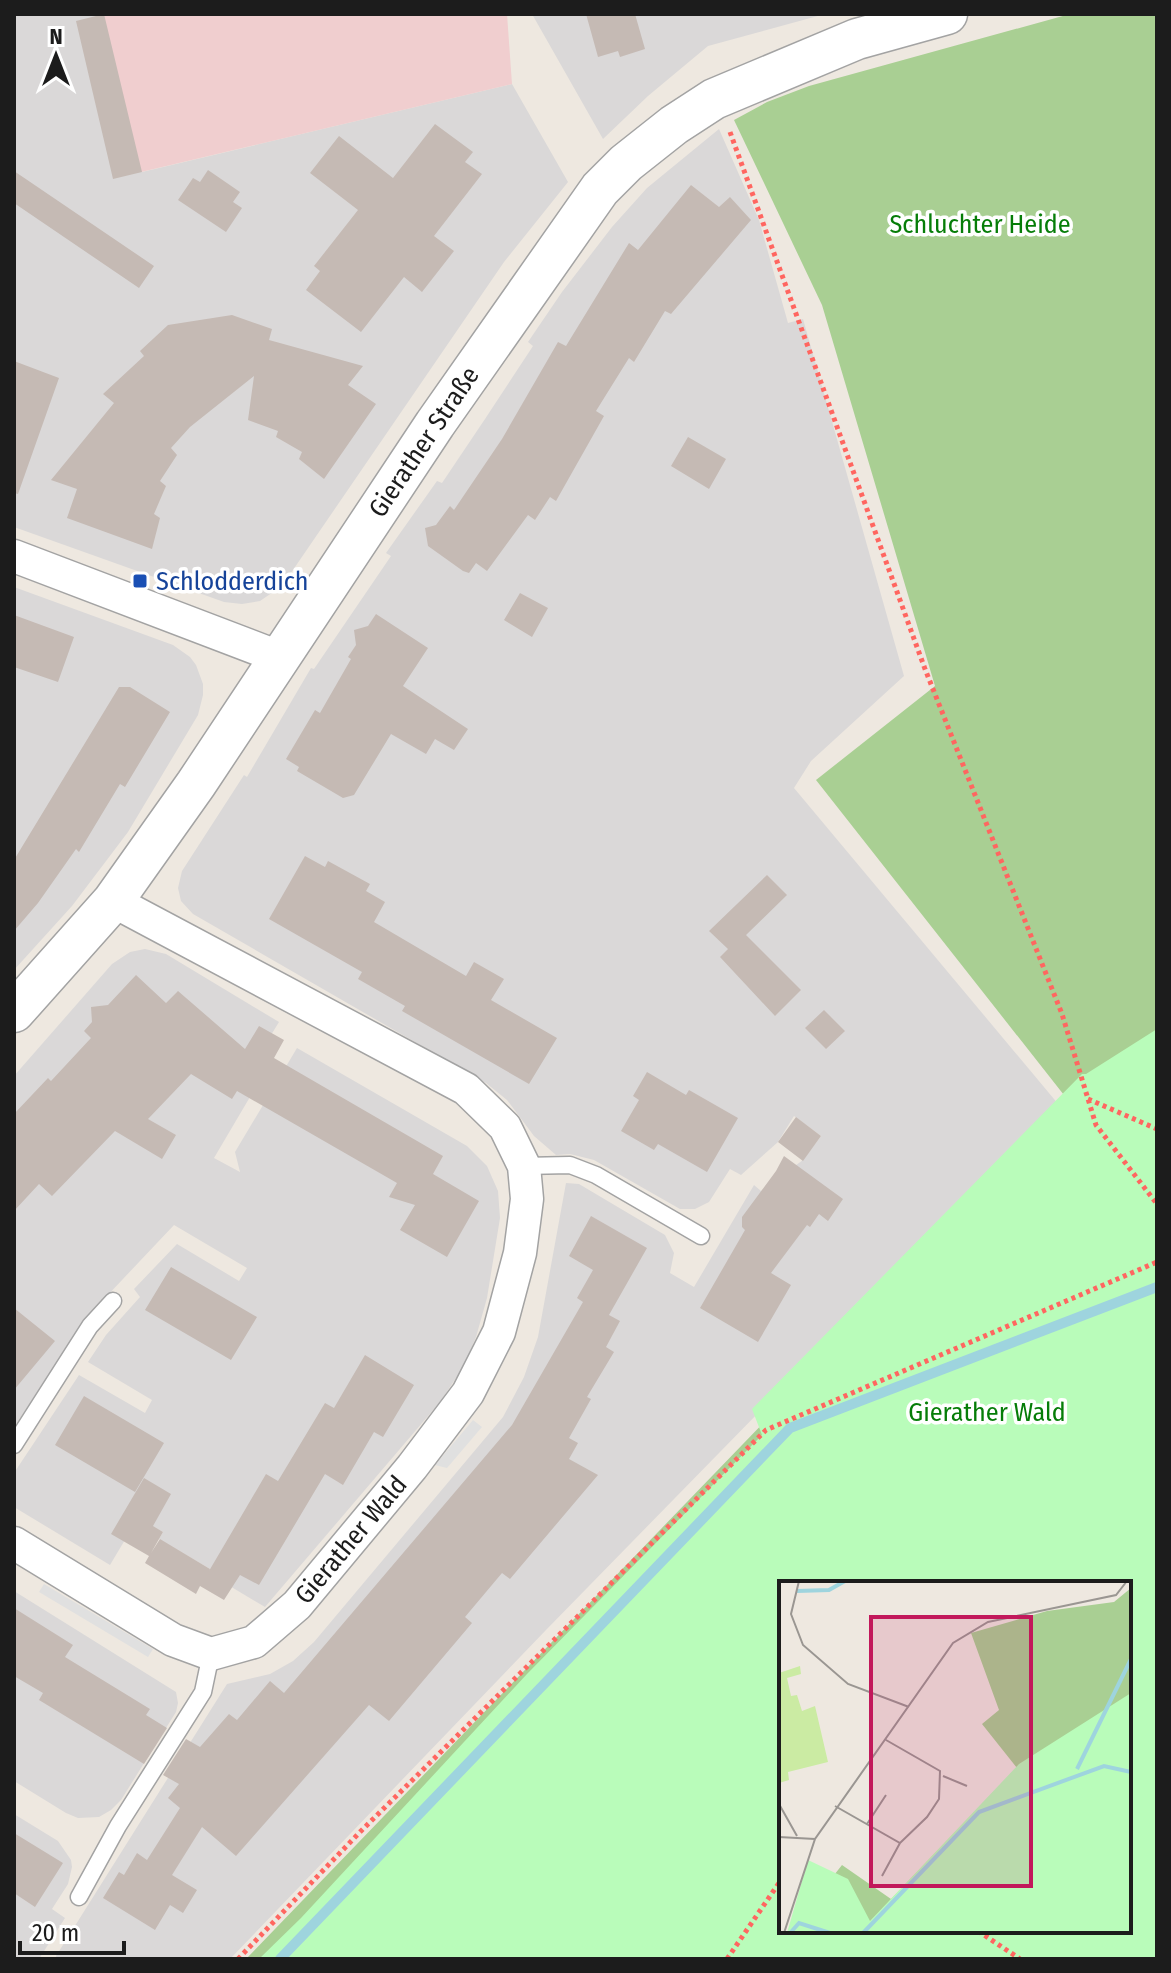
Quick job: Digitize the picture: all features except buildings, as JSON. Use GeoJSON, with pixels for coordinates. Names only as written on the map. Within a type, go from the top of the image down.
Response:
{"type":"FeatureCollection","features":[{"type":"Feature","properties":{"kind":"street","name":"Gierather Straße"},"geometry":{"type":"LineString","coordinates":[[14,1012],[113,901],[196,784],[435,424],[600,189],[638,153],[714,99],[857,39],[947,14]]}},
{"type":"Feature","properties":{"kind":"street"},"geometry":{"type":"LineString","coordinates":[[14,556],[279,657]]}},
{"type":"Feature","properties":{"kind":"street","name":"Gierather Wald"},"geometry":{"type":"LineString","coordinates":[[113,901],[466,1089],[505,1127],[524,1166],[527,1199],[520,1253],[499,1332],[468,1393],[412,1467],[297,1605],[254,1642],[211,1654]]}},
{"type":"Feature","properties":{"kind":"street"},"geometry":{"type":"LineString","coordinates":[[14,1543],[173,1640],[211,1654]]}},
{"type":"Feature","properties":{"kind":"lane"},"geometry":{"type":"LineString","coordinates":[[524,1166],[570,1165],[596,1175],[701,1236]]}},
{"type":"Feature","properties":{"kind":"lane"},"geometry":{"type":"LineString","coordinates":[[14,1445],[90,1326],[113,1301]]}},
{"type":"Feature","properties":{"kind":"lane"},"geometry":{"type":"LineString","coordinates":[[79,1897],[118,1826],[203,1692],[211,1654]]}},
{"type":"Feature","properties":{"kind":"path"},"geometry":{"type":"LineString","coordinates":[[714,99],[727,123],[925,669],[1062,1014],[1096,1125],[1157,1204]]}},
{"type":"Feature","properties":{"kind":"path"},"geometry":{"type":"LineString","coordinates":[[1088,1098],[1157,1129]]}},
{"type":"Feature","properties":{"kind":"path"},"geometry":{"type":"LineString","coordinates":[[238,1959],[361,1831],[766,1430],[1157,1262]]}},
{"type":"Feature","properties":{"kind":"path"},"geometry":{"type":"LineString","coordinates":[[727,1959],[779,1883]]}},
{"type":"Feature","properties":{"kind":"path"},"geometry":{"type":"LineString","coordinates":[[981,1933],[1020,1959]]}},
{"type":"Feature","properties":{"kind":"shaded area"},"geometry":{"type":"Polygon","coordinates":[[[14,14],[103,14],[142,172],[512,84],[568,182],[504,262],[282,586],[260,601],[242,604],[224,602],[14,527],[14,14]]]}},
{"type":"Feature","properties":{"kind":"shaded area"},"geometry":{"type":"Polygon","coordinates":[[[103,14],[507,14],[512,84],[141,172],[103,14]]]}},
{"type":"Feature","properties":{"kind":"shaded area"},"geometry":{"type":"Polygon","coordinates":[[[532,14],[825,14],[708,46],[603,139],[532,14]]]}},
{"type":"Feature","properties":{"kind":"shaded area"},"geometry":{"type":"Polygon","coordinates":[[[719,129],[759,220],[788,323],[803,319],[904,676],[811,761],[794,788],[1059,1105],[546,1630],[230,1959],[57,1959],[56,1956],[227,1684],[270,1674],[293,1661],[314,1642],[503,1417],[524,1377],[538,1337],[566,1183],[579,1184],[665,1235],[674,1253],[670,1273],[694,1287],[754,1185],[761,1191],[803,1160],[821,1136],[794,1116],[778,1142],[741,1175],[730,1169],[709,1202],[695,1209],[680,1209],[594,1160],[570,1154],[556,1155],[534,1136],[507,1100],[486,1083],[193,914],[181,901],[178,888],[182,871],[244,775],[247,777],[311,668],[314,669],[391,556],[386,553],[437,481],[442,483],[485,419],[533,346],[528,342],[562,292],[612,227],[647,188],[719,129]]]}},
{"type":"Feature","properties":{"kind":"shaded area"},"geometry":{"type":"Polygon","coordinates":[[[14,587],[173,645],[196,665],[203,684],[203,695],[198,715],[128,832],[72,906],[14,970],[14,587]]]}},
{"type":"Feature","properties":{"kind":"shaded area"},"geometry":{"type":"Polygon","coordinates":[[[145,949],[166,954],[279,1022],[258,1056],[270,1063],[214,1158],[240,1172],[235,1152],[297,1048],[467,1146],[487,1166],[498,1191],[500,1218],[487,1298],[464,1366],[440,1402],[265,1607],[159,1539],[163,1532],[138,1518],[110,1565],[14,1507],[14,1473],[79,1375],[145,1413],[152,1400],[88,1362],[106,1335],[140,1297],[134,1289],[177,1244],[239,1281],[247,1268],[174,1225],[88,1316],[14,1427],[14,1076],[112,964],[130,952],[145,949]]]}},
{"type":"Feature","properties":{"kind":"shaded area"},"geometry":{"type":"Polygon","coordinates":[[[473,1420],[482,1427],[447,1468],[435,1465],[473,1420]]]}},
{"type":"Feature","properties":{"kind":"shaded area"},"geometry":{"type":"Polygon","coordinates":[[[44,1584],[153,1649],[148,1657],[39,1592],[44,1584]]]}},
{"type":"Feature","properties":{"kind":"shaded area"},"geometry":{"type":"Polygon","coordinates":[[[14,1591],[176,1692],[176,1712],[121,1800],[99,1817],[78,1818],[66,1813],[14,1781],[14,1591]]]}},
{"type":"Feature","properties":{"kind":"shaded area"},"geometry":{"type":"Polygon","coordinates":[[[14,1814],[58,1841],[71,1860],[68,1884],[52,1909],[65,1918],[39,1959],[14,1957],[14,1814]]]}},
{"type":"Feature","properties":{"kind":"green space","name":"Schluchter Heide"},"geometry":{"type":"Polygon","coordinates":[[[1070,14],[1157,14],[1157,1959],[246,1959],[1071,1104],[816,780],[935,686],[822,305],[734,120],[767,102],[809,86],[1070,14]]]}},
{"type":"Feature","properties":{"kind":"green space","name":"Gierather Wald"},"geometry":{"type":"Polygon","coordinates":[[[1157,1029],[1157,1959],[259,1959],[301,1918],[527,1674],[762,1435],[752,1409],[1082,1074],[1157,1029]]]}},
{"type":"Feature","properties":{"kind":"waterway"},"geometry":{"type":"LineString","coordinates":[[280,1959],[790,1428],[1157,1287]]}},
{"type":"Feature","properties":{"kind":"place","name":"Schlodderdich"},"geometry":{"type":"Point","coordinates":[140,581]}}]}
